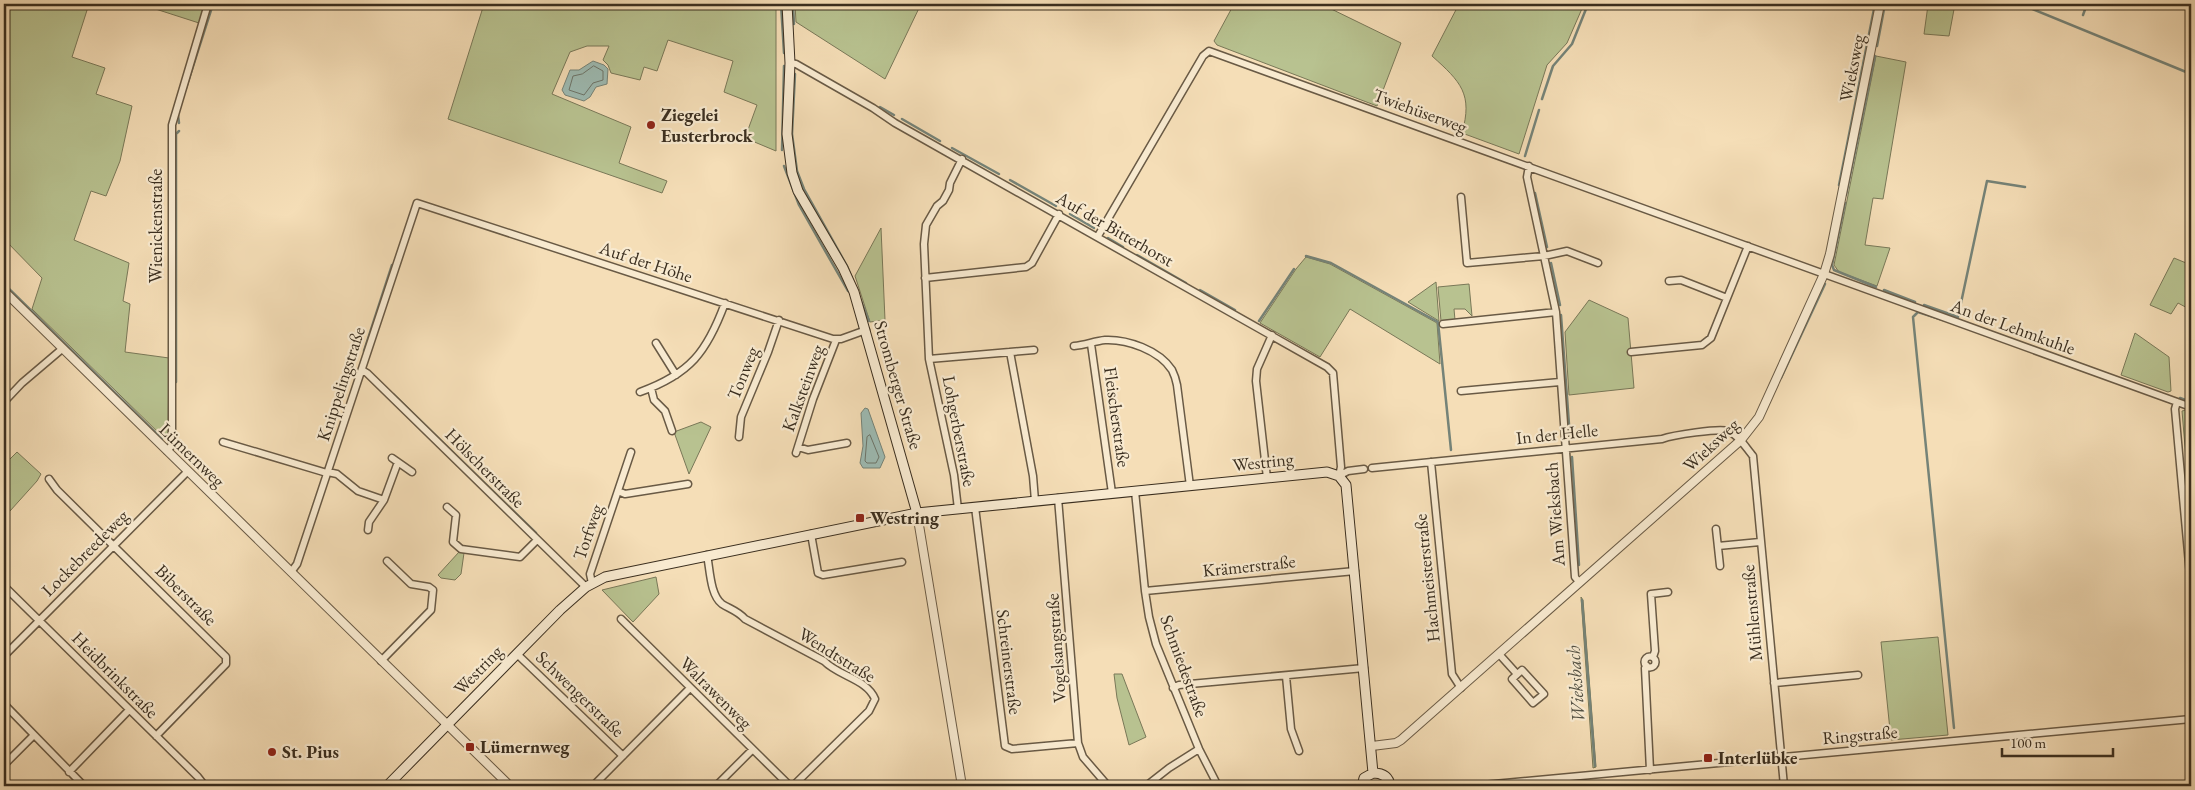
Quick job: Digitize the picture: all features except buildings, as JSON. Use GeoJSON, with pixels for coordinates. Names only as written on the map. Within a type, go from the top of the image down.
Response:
{"type":"FeatureCollection","features":[{"type":"Feature","properties":{"kind":"main road","name":"Stromberger Straße"},"geometry":{"type":"LineString","coordinates":[[787,4],[790,63],[787,134],[792,173],[798,191],[843,268],[854,292],[917,513]]}},
{"type":"Feature","properties":{"kind":"main road","name":"Westring"},"geometry":{"type":"LineString","coordinates":[[387,786],[516,654],[589,585],[614,574],[917,513],[1327,472],[1338,476]]}},
{"type":"Feature","properties":{"kind":"main road"},"geometry":{"type":"LineString","coordinates":[[1338,476],[1346,485],[1373,772]]}},
{"type":"Feature","properties":{"kind":"main road"},"geometry":{"type":"LineString","coordinates":[[1362,786],[1364,778],[1373,772],[1384,775],[1388,779],[1390,786]]}},
{"type":"Feature","properties":{"kind":"street","name":"Wienickenstraße"},"geometry":{"type":"LineString","coordinates":[[167,451],[172,445],[172,125],[208,4]]}},
{"type":"Feature","properties":{"kind":"street","name":"Wieksweg"},"geometry":{"type":"LineString","coordinates":[[1372,746],[1396,743],[1401,740],[1741,440],[1759,417],[1824,274],[1830,254],[1880,4]]}},
{"type":"Feature","properties":{"kind":"street","name":"Twiehüserweg"},"geometry":{"type":"LineString","coordinates":[[1098,236],[1203,56],[1209,52],[1824,274]]}},
{"type":"Feature","properties":{"kind":"street","name":"Auf der Bitterhorst"},"geometry":{"type":"LineString","coordinates":[[790,63],[796,64],[1327,367],[1333,374],[1341,467],[1338,476]]}},
{"type":"Feature","properties":{"kind":"street","name":"Lohgerberstraße"},"geometry":{"type":"LineString","coordinates":[[958,509],[954,475],[929,359],[924,235],[926,225],[949,190],[950,183],[962,159]]}},
{"type":"Feature","properties":{"kind":"street","name":"Am Wieksbach"},"geometry":{"type":"LineString","coordinates":[[1529,166],[1527,178],[1556,312],[1575,577],[1579,582]]}},
{"type":"Feature","properties":{"kind":"street"},"geometry":{"type":"LineString","coordinates":[[1461,196],[1467,263],[1544,256],[1567,251],[1598,263]]}},
{"type":"Feature","properties":{"kind":"street","name":"Auf der Höhe"},"geometry":{"type":"LineString","coordinates":[[416,203],[836,340]]}},
{"type":"Feature","properties":{"kind":"street","name":"Knippelingstraße"},"geometry":{"type":"LineString","coordinates":[[291,572],[297,564],[328,473],[416,203]]}},
{"type":"Feature","properties":{"kind":"street"},"geometry":{"type":"LineString","coordinates":[[925,278],[1026,267],[1032,262],[1059,214]]}},
{"type":"Feature","properties":{"kind":"street"},"geometry":{"type":"LineString","coordinates":[[1631,352],[1707,343],[1728,298],[1748,246]]}},
{"type":"Feature","properties":{"kind":"street","name":"An der Lehmkuhle"},"geometry":{"type":"LineString","coordinates":[[1824,274],[2191,407]]}},
{"type":"Feature","properties":{"kind":"street"},"geometry":{"type":"LineString","coordinates":[[1670,281],[1681,280],[1728,298]]}},
{"type":"Feature","properties":{"kind":"street","name":"Lümernweg"},"geometry":{"type":"LineString","coordinates":[[4,291],[510,786]]}},
{"type":"Feature","properties":{"kind":"street"},"geometry":{"type":"LineString","coordinates":[[640,392],[676,375],[696,359],[715,332],[726,303]]}},
{"type":"Feature","properties":{"kind":"street"},"geometry":{"type":"LineString","coordinates":[[1443,324],[1556,312]]}},
{"type":"Feature","properties":{"kind":"street","name":"Tonweg"},"geometry":{"type":"LineString","coordinates":[[739,437],[741,417],[758,379],[779,320]]}},
{"type":"Feature","properties":{"kind":"street"},"geometry":{"type":"LineString","coordinates":[[836,340],[866,330]]}},
{"type":"Feature","properties":{"kind":"street"},"geometry":{"type":"LineString","coordinates":[[1266,478],[1256,381],[1259,361],[1272,335]]}},
{"type":"Feature","properties":{"kind":"street","name":"Kalksteinweg"},"geometry":{"type":"LineString","coordinates":[[836,340],[813,399],[797,450],[808,450],[847,443]]}},
{"type":"Feature","properties":{"kind":"street","name":"Fleischerstraße"},"geometry":{"type":"LineString","coordinates":[[1074,346],[1104,340],[1123,341],[1162,359],[1172,370],[1178,385],[1190,486]]}},
{"type":"Feature","properties":{"kind":"street"},"geometry":{"type":"LineString","coordinates":[[656,343],[676,375]]}},
{"type":"Feature","properties":{"kind":"street","name":"Fleischerstraße"},"geometry":{"type":"LineString","coordinates":[[1091,344],[1112,493]]}},
{"type":"Feature","properties":{"kind":"street"},"geometry":{"type":"LineString","coordinates":[[4,402],[22,383],[62,349]]}},
{"type":"Feature","properties":{"kind":"street","name":"Lohgerberstraße"},"geometry":{"type":"LineString","coordinates":[[929,359],[1034,350]]}},
{"type":"Feature","properties":{"kind":"street"},"geometry":{"type":"LineString","coordinates":[[1010,352],[1035,501]]}},
{"type":"Feature","properties":{"kind":"street","name":"Hölscherstraße"},"geometry":{"type":"LineString","coordinates":[[362,370],[537,540],[589,585]]}},
{"type":"Feature","properties":{"kind":"street"},"geometry":{"type":"LineString","coordinates":[[1461,391],[1560,382]]}},
{"type":"Feature","properties":{"kind":"street"},"geometry":{"type":"LineString","coordinates":[[651,388],[654,400],[665,411],[672,431]]}},
{"type":"Feature","properties":{"kind":"street"},"geometry":{"type":"LineString","coordinates":[[2177,402],[2175,409],[2191,586]]}},
{"type":"Feature","properties":{"kind":"street","name":"In der Helle"},"geometry":{"type":"LineString","coordinates":[[1372,468],[1728,431],[1741,440]]}},
{"type":"Feature","properties":{"kind":"street","name":"Mühlenstraße"},"geometry":{"type":"LineString","coordinates":[[1741,440],[1753,456],[1784,786]]}},
{"type":"Feature","properties":{"kind":"street"},"geometry":{"type":"LineString","coordinates":[[223,442],[336,474],[358,491],[384,500]]}},
{"type":"Feature","properties":{"kind":"street","name":"Torfweg"},"geometry":{"type":"LineString","coordinates":[[589,585],[590,574],[631,452]]}},
{"type":"Feature","properties":{"kind":"street"},"geometry":{"type":"LineString","coordinates":[[368,530],[369,522],[384,500],[395,460],[412,472]]}},
{"type":"Feature","properties":{"kind":"street","name":"Hachmeisterstraße"},"geometry":{"type":"LineString","coordinates":[[1431,462],[1452,674],[1461,688]]}},
{"type":"Feature","properties":{"kind":"street"},"geometry":{"type":"LineString","coordinates":[[1338,476],[1348,471],[1364,469]]}},
{"type":"Feature","properties":{"kind":"street","name":"Lockebreedeweg"},"geometry":{"type":"LineString","coordinates":[[4,656],[188,471]]}},
{"type":"Feature","properties":{"kind":"street","name":"Biberstraße"},"geometry":{"type":"LineString","coordinates":[[49,479],[57,490],[226,657],[227,661],[156,736]]}},
{"type":"Feature","properties":{"kind":"street","name":"Torfweg"},"geometry":{"type":"LineString","coordinates":[[618,491],[625,494],[688,484]]}},
{"type":"Feature","properties":{"kind":"street","name":"Schmiedestraße"},"geometry":{"type":"LineString","coordinates":[[1135,491],[1145,591],[1149,618],[1156,644],[1199,749],[1218,786]]}},
{"type":"Feature","properties":{"kind":"street","name":"Vogelsangstraße"},"geometry":{"type":"LineString","coordinates":[[1058,498],[1078,743],[1083,757],[1108,786]]}},
{"type":"Feature","properties":{"kind":"street"},"geometry":{"type":"LineString","coordinates":[[447,507],[456,515],[453,542],[461,549],[520,557],[537,540]]}},
{"type":"Feature","properties":{"kind":"street","name":"Schreinerstraße"},"geometry":{"type":"LineString","coordinates":[[975,507],[1004,746],[1012,749],[1078,743]]}},
{"type":"Feature","properties":{"kind":"street","name":"Stromberger Straße"},"geometry":{"type":"LineString","coordinates":[[917,513],[962,786]]}},
{"type":"Feature","properties":{"kind":"street"},"geometry":{"type":"LineString","coordinates":[[1716,529],[1720,566]]}},
{"type":"Feature","properties":{"kind":"street"},"geometry":{"type":"LineString","coordinates":[[811,534],[818,572],[823,575],[902,562]]}},
{"type":"Feature","properties":{"kind":"street"},"geometry":{"type":"LineString","coordinates":[[1718,546],[1760,542]]}},
{"type":"Feature","properties":{"kind":"street","name":"Wendtstraße"},"geometry":{"type":"LineString","coordinates":[[707,555],[715,596],[719,602],[739,612],[745,619],[824,661],[832,669],[867,687],[875,699],[869,711],[791,786]]}},
{"type":"Feature","properties":{"kind":"street"},"geometry":{"type":"LineString","coordinates":[[381,661],[431,610],[433,590],[429,587],[412,584],[387,560]]}},
{"type":"Feature","properties":{"kind":"street","name":"Krämerstraße"},"geometry":{"type":"LineString","coordinates":[[1145,591],[1355,571]]}},
{"type":"Feature","properties":{"kind":"street","name":"Heidbrinkstraße"},"geometry":{"type":"LineString","coordinates":[[4,586],[198,776],[205,786]]}},
{"type":"Feature","properties":{"kind":"street"},"geometry":{"type":"LineString","coordinates":[[1650,770],[1645,668],[1647,666],[1645,660],[1648,656],[1653,657],[1656,651],[1651,594],[1668,592]]}},
{"type":"Feature","properties":{"kind":"street","name":"Walrawenweg"},"geometry":{"type":"LineString","coordinates":[[621,619],[752,750],[791,786]]}},
{"type":"Feature","properties":{"kind":"street","name":"Schwengerstraße"},"geometry":{"type":"LineString","coordinates":[[516,654],[623,756]]}},
{"type":"Feature","properties":{"kind":"street"},"geometry":{"type":"LineString","coordinates":[[1499,654],[1517,674]]}},
{"type":"Feature","properties":{"kind":"street"},"geometry":{"type":"LineString","coordinates":[[1173,688],[1179,685],[1364,668]]}},
{"type":"Feature","properties":{"kind":"street"},"geometry":{"type":"LineString","coordinates":[[1522,670],[1544,694],[1533,703],[1512,679],[1517,674],[1522,670]]}},
{"type":"Feature","properties":{"kind":"street"},"geometry":{"type":"LineString","coordinates":[[1774,683],[1858,675]]}},
{"type":"Feature","properties":{"kind":"street"},"geometry":{"type":"LineString","coordinates":[[1286,676],[1291,729],[1299,751]]}},
{"type":"Feature","properties":{"kind":"street"},"geometry":{"type":"LineString","coordinates":[[593,786],[690,688]]}},
{"type":"Feature","properties":{"kind":"street"},"geometry":{"type":"LineString","coordinates":[[4,704],[84,786]]}},
{"type":"Feature","properties":{"kind":"street"},"geometry":{"type":"LineString","coordinates":[[69,772],[129,710]]}},
{"type":"Feature","properties":{"kind":"street","name":"Ringstraße"},"geometry":{"type":"LineString","coordinates":[[1472,786],[1759,759],[1781,759],[1840,751],[2191,719]]}},
{"type":"Feature","properties":{"kind":"street"},"geometry":{"type":"LineString","coordinates":[[4,765],[34,734]]}},
{"type":"Feature","properties":{"kind":"street"},"geometry":{"type":"LineString","coordinates":[[1146,786],[1169,768],[1199,749]]}},
{"type":"Feature","properties":{"kind":"street"},"geometry":{"type":"LineString","coordinates":[[716,786],[752,750]]}},
{"type":"Feature","properties":{"kind":"green space"},"geometry":{"type":"Polygon","coordinates":[[[4,4],[89,4],[72,57],[105,68],[96,94],[132,106],[120,161],[106,196],[91,191],[74,240],[129,263],[123,301],[130,304],[125,352],[169,358],[168,437],[165,439],[32,309],[42,278],[4,239],[4,4]]]}},
{"type":"Feature","properties":{"kind":"green space"},"geometry":{"type":"Polygon","coordinates":[[[140,4],[206,4],[199,23],[140,4]]]}},
{"type":"Feature","properties":{"kind":"green space"},"geometry":{"type":"Polygon","coordinates":[[[484,4],[776,4],[776,151],[745,138],[757,105],[724,92],[733,61],[668,40],[657,71],[644,67],[640,80],[611,73],[608,65],[603,60],[609,46],[587,46],[570,52],[552,94],[631,127],[619,163],[667,181],[662,193],[448,119],[484,4]]]}},
{"type":"Feature","properties":{"kind":"green space"},"geometry":{"type":"Polygon","coordinates":[[[795,4],[921,4],[885,79],[796,22],[795,4]]]}},
{"type":"Feature","properties":{"kind":"green space"},"geometry":{"type":"Polygon","coordinates":[[[1234,4],[1321,4],[1401,43],[1377,106],[1217,45],[1214,41],[1234,4]]]}},
{"type":"Feature","properties":{"kind":"green space"},"geometry":{"type":"Polygon","coordinates":[[[1459,4],[1584,4],[1567,43],[1547,65],[1519,154],[1462,133],[1466,108],[1462,90],[1450,74],[1432,56],[1459,4]]]}},
{"type":"Feature","properties":{"kind":"green space"},"geometry":{"type":"Polygon","coordinates":[[[1926,4],[1955,4],[1949,36],[1924,34],[1928,5],[1926,4]]]}},
{"type":"Feature","properties":{"kind":"green space"},"geometry":{"type":"Polygon","coordinates":[[[1876,56],[1906,62],[1883,199],[1873,198],[1865,245],[1890,248],[1877,286],[1839,272],[1834,265],[1876,56]]]}},
{"type":"Feature","properties":{"kind":"green space"},"geometry":{"type":"Polygon","coordinates":[[[881,228],[885,320],[870,322],[855,276],[881,228]]]}},
{"type":"Feature","properties":{"kind":"green space"},"geometry":{"type":"Polygon","coordinates":[[[1306,257],[1330,264],[1437,323],[1440,364],[1350,309],[1320,357],[1260,323],[1306,257]]]}},
{"type":"Feature","properties":{"kind":"green space"},"geometry":{"type":"Polygon","coordinates":[[[2174,258],[2191,265],[2191,310],[2178,303],[2171,314],[2150,305],[2174,258]]]}},
{"type":"Feature","properties":{"kind":"green space"},"geometry":{"type":"Polygon","coordinates":[[[1436,282],[1439,321],[1408,302],[1436,282]]]}},
{"type":"Feature","properties":{"kind":"green space"},"geometry":{"type":"Polygon","coordinates":[[[1469,284],[1472,316],[1465,309],[1454,309],[1455,320],[1441,321],[1438,287],[1469,284]]]}},
{"type":"Feature","properties":{"kind":"green space"},"geometry":{"type":"Polygon","coordinates":[[[1589,300],[1628,318],[1634,388],[1569,395],[1565,332],[1589,300]]]}},
{"type":"Feature","properties":{"kind":"green space"},"geometry":{"type":"Polygon","coordinates":[[[2135,333],[2169,357],[2171,391],[2168,392],[2121,375],[2135,333]]]}},
{"type":"Feature","properties":{"kind":"green space"},"geometry":{"type":"Polygon","coordinates":[[[2182,411],[2191,412],[2191,518],[2182,411]]]}},
{"type":"Feature","properties":{"kind":"green space"},"geometry":{"type":"Polygon","coordinates":[[[701,422],[711,427],[689,474],[674,432],[701,422]]]}},
{"type":"Feature","properties":{"kind":"green space"},"geometry":{"type":"Polygon","coordinates":[[[17,452],[41,474],[10,511],[4,505],[4,465],[17,452]]]}},
{"type":"Feature","properties":{"kind":"green space"},"geometry":{"type":"Polygon","coordinates":[[[459,552],[464,553],[461,574],[455,580],[441,578],[438,575],[459,552]]]}},
{"type":"Feature","properties":{"kind":"green space"},"geometry":{"type":"Polygon","coordinates":[[[656,577],[659,594],[633,622],[602,590],[656,577]]]}},
{"type":"Feature","properties":{"kind":"green space"},"geometry":{"type":"Polygon","coordinates":[[[1581,597],[1583,600],[1596,767],[1593,768],[1581,597]]]}},
{"type":"Feature","properties":{"kind":"green space"},"geometry":{"type":"Polygon","coordinates":[[[1938,637],[1948,735],[1891,740],[1881,642],[1938,637]]]}},
{"type":"Feature","properties":{"kind":"green space"},"geometry":{"type":"Polygon","coordinates":[[[1114,674],[1122,674],[1146,737],[1129,745],[1117,698],[1114,674]]]}},
{"type":"Feature","properties":{"kind":"water"},"geometry":{"type":"Polygon","coordinates":[[[593,61],[604,65],[608,69],[607,84],[596,87],[590,97],[584,101],[565,95],[562,90],[570,70],[579,70],[593,61]]]}},
{"type":"Feature","properties":{"kind":"water"},"geometry":{"type":"Polygon","coordinates":[[[865,408],[868,409],[885,457],[880,468],[863,468],[860,463],[863,446],[861,413],[865,408]]]}},
{"type":"Feature","properties":{"kind":"waterway"},"geometry":{"type":"LineString","coordinates":[[186,88],[213,4]]}},
{"type":"Feature","properties":{"kind":"waterway"},"geometry":{"type":"LineString","coordinates":[[781,4],[784,53]]}},
{"type":"Feature","properties":{"kind":"waterway"},"geometry":{"type":"LineString","coordinates":[[793,4],[794,24]]}},
{"type":"Feature","properties":{"kind":"waterway","name":"Wieksbach"},"geometry":{"type":"LineString","coordinates":[[1542,99],[1553,66],[1572,44],[1588,4]]}},
{"type":"Feature","properties":{"kind":"waterway"},"geometry":{"type":"LineString","coordinates":[[1877,46],[1885,4]]}},
{"type":"Feature","properties":{"kind":"waterway"},"geometry":{"type":"LineString","coordinates":[[2020,4],[2191,74]]}},
{"type":"Feature","properties":{"kind":"waterway"},"geometry":{"type":"LineString","coordinates":[[2083,15],[2087,4]]}},
{"type":"Feature","properties":{"kind":"waterway"},"geometry":{"type":"LineString","coordinates":[[1839,185],[1874,9]]}},
{"type":"Feature","properties":{"kind":"waterway"},"geometry":{"type":"LineString","coordinates":[[1846,195],[1875,56]]}},
{"type":"Feature","properties":{"kind":"waterway"},"geometry":{"type":"LineString","coordinates":[[782,150],[784,66]]}},
{"type":"Feature","properties":{"kind":"waterway"},"geometry":{"type":"LineString","coordinates":[[795,74],[792,134],[797,171],[804,189],[847,266],[869,321]]}},
{"type":"Feature","properties":{"kind":"waterway"},"geometry":{"type":"LineString","coordinates":[[880,107],[894,115]]}},
{"type":"Feature","properties":{"kind":"waterway","name":"Wieksbach"},"geometry":{"type":"LineString","coordinates":[[1525,156],[1539,110]]}},
{"type":"Feature","properties":{"kind":"waterway"},"geometry":{"type":"LineString","coordinates":[[178,115],[179,123]]}},
{"type":"Feature","properties":{"kind":"waterway"},"geometry":{"type":"LineString","coordinates":[[902,119],[940,141]]}},
{"type":"Feature","properties":{"kind":"waterway"},"geometry":{"type":"LineString","coordinates":[[176,382],[176,134],[179,131]]}},
{"type":"Feature","properties":{"kind":"waterway"},"geometry":{"type":"LineString","coordinates":[[952,148],[999,174]]}},
{"type":"Feature","properties":{"kind":"waterway"},"geometry":{"type":"LineString","coordinates":[[784,166],[799,205],[848,291]]}},
{"type":"Feature","properties":{"kind":"waterway"},"geometry":{"type":"LineString","coordinates":[[1010,180],[1056,206]]}},
{"type":"Feature","properties":{"kind":"waterway"},"geometry":{"type":"LineString","coordinates":[[1924,305],[1958,317],[1987,181],[2025,187]]}},
{"type":"Feature","properties":{"kind":"waterway","name":"Wieksbach"},"geometry":{"type":"LineString","coordinates":[[1535,193],[1547,247]]}},
{"type":"Feature","properties":{"kind":"waterway"},"geometry":{"type":"LineString","coordinates":[[1845,203],[1832,265],[1834,270],[1876,287]]}},
{"type":"Feature","properties":{"kind":"waterway"},"geometry":{"type":"LineString","coordinates":[[1070,214],[1094,228]]}},
{"type":"Feature","properties":{"kind":"waterway"},"geometry":{"type":"LineString","coordinates":[[1108,238],[1123,247]]}},
{"type":"Feature","properties":{"kind":"waterway"},"geometry":{"type":"LineString","coordinates":[[1137,255],[1186,283]]}},
{"type":"Feature","properties":{"kind":"waterway"},"geometry":{"type":"LineString","coordinates":[[1306,256],[1331,263],[1438,322],[1451,450]]}},
{"type":"Feature","properties":{"kind":"waterway","name":"Wieksbach"},"geometry":{"type":"LineString","coordinates":[[1551,263],[1560,305]]}},
{"type":"Feature","properties":{"kind":"waterway"},"geometry":{"type":"LineString","coordinates":[[364,351],[392,265]]}},
{"type":"Feature","properties":{"kind":"waterway"},"geometry":{"type":"LineString","coordinates":[[1259,321],[1294,269]]}},
{"type":"Feature","properties":{"kind":"waterway"},"geometry":{"type":"LineString","coordinates":[[4,284],[162,439]]}},
{"type":"Feature","properties":{"kind":"waterway"},"geometry":{"type":"LineString","coordinates":[[1781,378],[1825,284]]}},
{"type":"Feature","properties":{"kind":"waterway"},"geometry":{"type":"LineString","coordinates":[[1200,290],[1235,310]]}},
{"type":"Feature","properties":{"kind":"waterway"},"geometry":{"type":"LineString","coordinates":[[1884,290],[1915,302]]}},
{"type":"Feature","properties":{"kind":"waterway"},"geometry":{"type":"LineString","coordinates":[[1943,320],[1918,312],[1913,317],[1954,728]]}},
{"type":"Feature","properties":{"kind":"waterway","name":"Wieksbach"},"geometry":{"type":"LineString","coordinates":[[1561,315],[1570,438]]}},
{"type":"Feature","properties":{"kind":"waterway"},"geometry":{"type":"LineString","coordinates":[[393,394],[536,533]]}},
{"type":"Feature","properties":{"kind":"waterway"},"geometry":{"type":"LineString","coordinates":[[2180,398],[2191,402]]}},
{"type":"Feature","properties":{"kind":"waterway","name":"Wieksbach"},"geometry":{"type":"LineString","coordinates":[[1572,457],[1579,565]]}},
{"type":"Feature","properties":{"kind":"waterway"},"geometry":{"type":"LineString","coordinates":[[2185,474],[2191,540]]}},
{"type":"Feature","properties":{"kind":"waterway","name":"Wieksbach"},"geometry":{"type":"LineString","coordinates":[[1582,600],[1595,766]]}},
{"type":"Feature","properties":{"kind":"place","name":"Ziegelei Eusterbrock"},"geometry":{"type":"Point","coordinates":[651,125]}},
{"type":"Feature","properties":{"kind":"place","name":"Westring"},"geometry":{"type":"Point","coordinates":[860,518]}},
{"type":"Feature","properties":{"kind":"place","name":"Lümernweg"},"geometry":{"type":"Point","coordinates":[470,747]}},
{"type":"Feature","properties":{"kind":"place","name":"St. Pius"},"geometry":{"type":"Point","coordinates":[272,752]}},
{"type":"Feature","properties":{"kind":"place","name":"Interlübke"},"geometry":{"type":"Point","coordinates":[1708,758]}}]}
